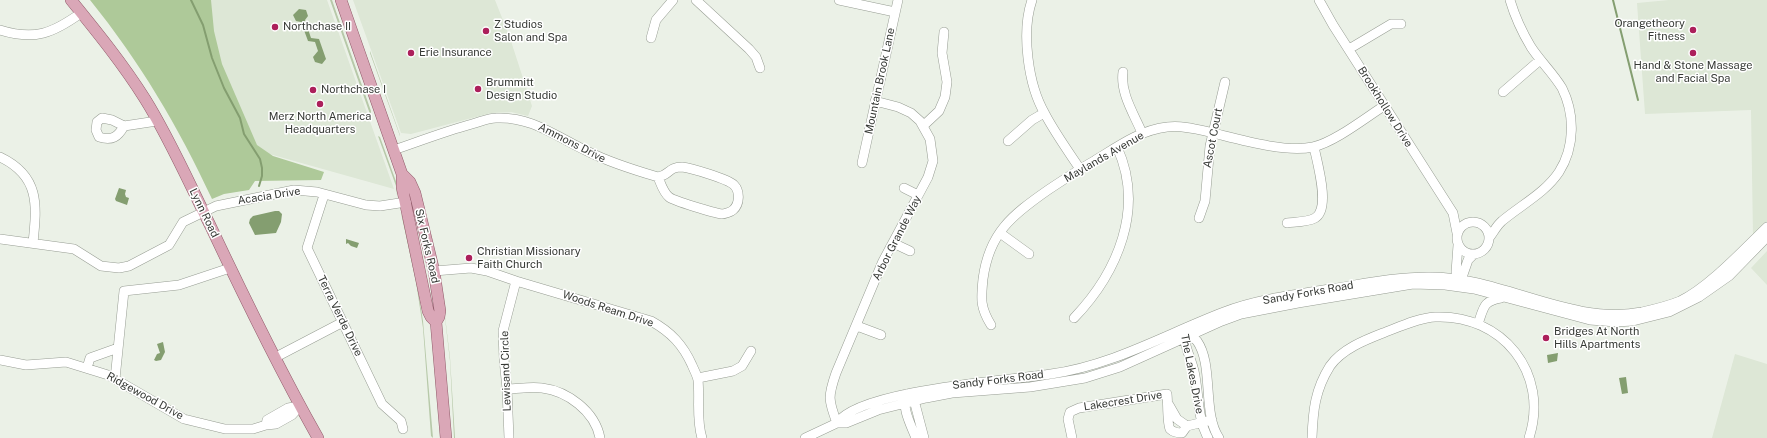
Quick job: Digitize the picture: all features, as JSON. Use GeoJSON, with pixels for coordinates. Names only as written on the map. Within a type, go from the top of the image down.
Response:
{"type":"FeatureCollection","features":[{"type":"Feature","properties":{"kind":"main road","name":"Lynn Road"},"geometry":{"type":"LineString","coordinates":[[71,0],[120,63],[157,121],[300,406],[318,438]]}},
{"type":"Feature","properties":{"kind":"main road","name":"Six Forks Road"},"geometry":{"type":"LineString","coordinates":[[342,0],[402,174],[401,182],[428,311],[431,318],[436,322]]}},
{"type":"Feature","properties":{"kind":"main road","name":"Six Forks Road"},"geometry":{"type":"LineString","coordinates":[[402,174],[410,182],[415,193],[434,271],[440,311],[436,322],[446,438]]}},
{"type":"Feature","properties":{"kind":"street"},"geometry":{"type":"LineString","coordinates":[[651,38],[656,20],[674,0]]}},
{"type":"Feature","properties":{"kind":"street"},"geometry":{"type":"LineString","coordinates":[[696,0],[749,49],[756,57],[760,68]]}},
{"type":"Feature","properties":{"kind":"street"},"geometry":{"type":"LineString","coordinates":[[839,0],[895,12]]}},
{"type":"Feature","properties":{"kind":"street","name":"Mountain Brook Lane"},"geometry":{"type":"LineString","coordinates":[[862,163],[898,0]]}},
{"type":"Feature","properties":{"kind":"street"},"geometry":{"type":"LineString","coordinates":[[1032,0],[1027,14],[1027,51],[1033,82],[1044,113],[1080,169]]}},
{"type":"Feature","properties":{"kind":"street","name":"Brookhollow Drive"},"geometry":{"type":"LineString","coordinates":[[1319,0],[1333,25],[1452,213],[1460,247],[1459,281]]}},
{"type":"Feature","properties":{"kind":"street"},"geometry":{"type":"LineString","coordinates":[[1459,281],[1468,260],[1474,254],[1483,251],[1489,238],[1500,222],[1527,203],[1550,183],[1560,170],[1570,146],[1571,120],[1567,99],[1555,78],[1540,60],[1522,31],[1510,0]]}},
{"type":"Feature","properties":{"kind":"street"},"geometry":{"type":"LineString","coordinates":[[0,30],[23,36],[38,35],[59,28],[81,13]]}},
{"type":"Feature","properties":{"kind":"street"},"geometry":{"type":"LineString","coordinates":[[1349,49],[1391,24],[1401,24]]}},
{"type":"Feature","properties":{"kind":"street"},"geometry":{"type":"LineString","coordinates":[[923,126],[939,111],[945,97],[947,82],[942,53],[944,32]]}},
{"type":"Feature","properties":{"kind":"street"},"geometry":{"type":"LineString","coordinates":[[1503,92],[1540,60]]}},
{"type":"Feature","properties":{"kind":"street"},"geometry":{"type":"LineString","coordinates":[[1123,72],[1122,81],[1124,90],[1142,133]]}},
{"type":"Feature","properties":{"kind":"street","name":"Ascot Court"},"geometry":{"type":"LineString","coordinates":[[1199,218],[1203,208],[1207,162],[1225,82]]}},
{"type":"Feature","properties":{"kind":"street","name":"Arbor Grande Way"},"geometry":{"type":"LineString","coordinates":[[837,423],[829,402],[830,390],[883,261],[928,177],[933,161],[930,139],[923,126],[911,113],[898,107],[875,101]]}},
{"type":"Feature","properties":{"kind":"street","name":"Maylands Avenue"},"geometry":{"type":"LineString","coordinates":[[991,325],[983,312],[982,293],[985,263],[992,246],[1000,233],[1021,209],[1080,169],[1142,133],[1170,126],[1190,128],[1250,142],[1286,147],[1314,147],[1346,132],[1384,106]]}},
{"type":"Feature","properties":{"kind":"street"},"geometry":{"type":"LineString","coordinates":[[1008,141],[1032,120],[1044,113]]}},
{"type":"Feature","properties":{"kind":"street","name":"Ammons Drive"},"geometry":{"type":"LineString","coordinates":[[394,150],[466,126],[494,118],[505,118],[543,127],[587,152],[613,163],[658,176]]}},
{"type":"Feature","properties":{"kind":"street"},"geometry":{"type":"LineString","coordinates":[[124,126],[157,121]]}},
{"type":"Feature","properties":{"kind":"street"},"geometry":{"type":"LineString","coordinates":[[1074,318],[1091,300],[1112,265],[1122,239],[1128,209],[1129,190],[1124,164],[1117,147]]}},
{"type":"Feature","properties":{"kind":"street"},"geometry":{"type":"LineString","coordinates":[[1287,223],[1315,218],[1322,212],[1323,202],[1321,185],[1314,147]]}},
{"type":"Feature","properties":{"kind":"street"},"geometry":{"type":"LineString","coordinates":[[0,157],[13,163],[21,170],[32,187],[36,210],[33,243]]}},
{"type":"Feature","properties":{"kind":"street"},"geometry":{"type":"LineString","coordinates":[[685,167],[734,185],[738,194],[738,202],[733,210],[723,214],[671,199],[664,193],[658,176],[663,176],[673,168],[685,167]]}},
{"type":"Feature","properties":{"kind":"street"},"geometry":{"type":"LineString","coordinates":[[904,188],[918,195]]}},
{"type":"Feature","properties":{"kind":"street","name":"Acacia Drive"},"geometry":{"type":"LineString","coordinates":[[0,239],[74,249],[101,266],[119,268],[129,266],[169,245],[183,222],[216,206],[294,190],[307,190],[353,203],[380,206],[406,202]]}},
{"type":"Feature","properties":{"kind":"street","name":"Terra Verde Drive"},"geometry":{"type":"LineString","coordinates":[[324,195],[307,248],[382,404],[401,421],[403,429]]}},
{"type":"Feature","properties":{"kind":"street","name":"Brookhollow Drive"},"geometry":{"type":"LineString","coordinates":[[1452,213],[1468,222],[1482,225],[1500,222]]}},
{"type":"Feature","properties":{"kind":"street"},"geometry":{"type":"LineString","coordinates":[[1457,233],[1462,226],[1468,222]]}},
{"type":"Feature","properties":{"kind":"street"},"geometry":{"type":"LineString","coordinates":[[1482,225],[1488,233],[1489,238]]}},
{"type":"Feature","properties":{"kind":"street","name":"Sandy Forks Road"},"geometry":{"type":"LineString","coordinates":[[914,400],[952,393],[1030,387],[1085,378],[1120,367],[1242,306],[1274,298],[1393,279],[1429,276],[1459,281],[1583,312],[1612,314],[1641,312],[1669,305],[1696,291],[1767,227]]}},
{"type":"Feature","properties":{"kind":"street"},"geometry":{"type":"LineString","coordinates":[[1000,233],[1028,254]]}},
{"type":"Feature","properties":{"kind":"street","name":"Sandy Forks Road"},"geometry":{"type":"LineString","coordinates":[[1459,281],[1476,290],[1590,320],[1616,322],[1656,316],[1681,307],[1712,288],[1734,270],[1767,238]]}},
{"type":"Feature","properties":{"kind":"street"},"geometry":{"type":"LineString","coordinates":[[893,243],[910,251]]}},
{"type":"Feature","properties":{"kind":"street"},"geometry":{"type":"LineString","coordinates":[[1460,247],[1467,253],[1474,254]]}},
{"type":"Feature","properties":{"kind":"street"},"geometry":{"type":"LineString","coordinates":[[115,378],[124,291],[178,285],[230,268]]}},
{"type":"Feature","properties":{"kind":"street","name":"Woods Ream Drive"},"geometry":{"type":"LineString","coordinates":[[434,271],[471,268],[487,271],[651,321],[664,328],[678,341],[688,355],[698,378],[698,413],[702,438]]}},
{"type":"Feature","properties":{"kind":"street","name":"Lewisand Circle"},"geometry":{"type":"LineString","coordinates":[[509,438],[504,359],[504,331],[516,281]]}},
{"type":"Feature","properties":{"kind":"street"},"geometry":{"type":"LineString","coordinates":[[1476,290],[1485,304]]}},
{"type":"Feature","properties":{"kind":"street"},"geometry":{"type":"LineString","coordinates":[[1478,324],[1485,304],[1490,300],[1503,297]]}},
{"type":"Feature","properties":{"kind":"street"},"geometry":{"type":"LineString","coordinates":[[1312,438],[1315,398],[1331,365],[1355,345],[1365,340],[1406,324],[1434,317],[1457,318],[1478,324],[1500,335],[1519,356],[1529,377],[1534,407],[1533,423],[1529,438]]}},
{"type":"Feature","properties":{"kind":"street"},"geometry":{"type":"LineString","coordinates":[[276,357],[343,322]]}},
{"type":"Feature","properties":{"kind":"street"},"geometry":{"type":"LineString","coordinates":[[857,326],[881,335]]}},
{"type":"Feature","properties":{"kind":"street","name":"Sandy Forks Road"},"geometry":{"type":"LineString","coordinates":[[805,438],[837,423],[846,424],[905,398],[1078,369],[1108,361],[1186,334]]}},
{"type":"Feature","properties":{"kind":"street","name":"The Lakes Drive"},"geometry":{"type":"LineString","coordinates":[[1186,334],[1197,342],[1202,354],[1212,420],[1219,438]]}},
{"type":"Feature","properties":{"kind":"street","name":"The Lakes Drive"},"geometry":{"type":"LineString","coordinates":[[1186,334],[1185,347],[1194,370],[1202,428],[1208,438]]}},
{"type":"Feature","properties":{"kind":"street"},"geometry":{"type":"LineString","coordinates":[[87,368],[90,358],[118,348]]}},
{"type":"Feature","properties":{"kind":"street"},"geometry":{"type":"LineString","coordinates":[[698,378],[734,371],[742,366],[751,351]]}},
{"type":"Feature","properties":{"kind":"street","name":"Ridgewood Drive"},"geometry":{"type":"LineString","coordinates":[[0,360],[26,365],[66,362],[87,368],[115,378],[165,408],[189,420],[230,430],[253,429],[276,424],[292,415],[300,406]]}},
{"type":"Feature","properties":{"kind":"street"},"geometry":{"type":"LineString","coordinates":[[507,389],[541,388],[561,393],[577,402],[589,414],[600,438]]}},
{"type":"Feature","properties":{"kind":"street","name":"Lakecrest Drive"},"geometry":{"type":"LineString","coordinates":[[1072,438],[1068,419],[1070,412],[1079,408],[1167,394],[1172,416],[1187,426],[1212,420]]}},
{"type":"Feature","properties":{"kind":"street"},"geometry":{"type":"LineString","coordinates":[[916,438],[905,398],[914,400],[924,438]]}},
{"type":"Feature","properties":{"kind":"shaded area"},"geometry":{"type":"Polygon","coordinates":[[[90,0],[211,0],[214,31],[222,64],[257,145],[273,156],[324,172],[321,180],[255,181],[249,190],[224,194],[212,199],[186,146],[157,95],[142,71],[90,0]]]}},
{"type":"Feature","properties":{"kind":"shaded area"},"geometry":{"type":"Polygon","coordinates":[[[191,0],[327,0],[394,189],[255,150],[191,0]]]}},
{"type":"Feature","properties":{"kind":"shaded area"},"geometry":{"type":"Polygon","coordinates":[[[330,0],[332,0],[371,111],[371,117],[330,0]]]}},
{"type":"Feature","properties":{"kind":"shaded area"},"geometry":{"type":"Polygon","coordinates":[[[353,0],[495,0],[510,38],[532,106],[528,116],[511,112],[491,113],[411,134],[401,133],[353,0]]]}},
{"type":"Feature","properties":{"kind":"shaded area"},"geometry":{"type":"Polygon","coordinates":[[[1669,0],[1767,0],[1767,224],[1753,237],[1751,110],[1645,114],[1637,3],[1669,0]]]}},
{"type":"Feature","properties":{"kind":"shaded area"},"geometry":{"type":"Polygon","coordinates":[[[299,9],[306,10],[308,16],[305,20],[311,38],[319,39],[326,59],[322,64],[315,62],[313,57],[318,51],[315,42],[308,41],[301,22],[296,21],[293,15],[299,9]]]}},
{"type":"Feature","properties":{"kind":"shaded area"},"geometry":{"type":"Polygon","coordinates":[[[370,51],[400,135],[400,136],[370,53],[370,51]]]}},
{"type":"Feature","properties":{"kind":"shaded area"},"geometry":{"type":"Polygon","coordinates":[[[378,136],[380,137],[398,187],[397,195],[396,186],[378,136]]]}},
{"type":"Feature","properties":{"kind":"shaded area"},"geometry":{"type":"Polygon","coordinates":[[[119,188],[126,190],[126,197],[129,198],[127,205],[116,201],[115,199],[119,188]]]}},
{"type":"Feature","properties":{"kind":"shaded area"},"geometry":{"type":"Polygon","coordinates":[[[279,211],[282,214],[281,222],[276,233],[255,235],[249,223],[250,219],[253,216],[279,211]]]}},
{"type":"Feature","properties":{"kind":"shaded area"},"geometry":{"type":"Polygon","coordinates":[[[401,213],[410,242],[423,321],[433,438],[431,436],[423,328],[416,282],[401,213]]]}},
{"type":"Feature","properties":{"kind":"shaded area"},"geometry":{"type":"Polygon","coordinates":[[[346,239],[359,243],[357,248],[348,243],[346,244],[346,239]]]}},
{"type":"Feature","properties":{"kind":"shaded area"},"geometry":{"type":"Polygon","coordinates":[[[1767,251],[1767,285],[1751,268],[1767,251]]]}},
{"type":"Feature","properties":{"kind":"shaded area"},"geometry":{"type":"Polygon","coordinates":[[[441,283],[450,358],[455,438],[450,361],[441,283]]]}},
{"type":"Feature","properties":{"kind":"shaded area"},"geometry":{"type":"Polygon","coordinates":[[[163,342],[165,352],[161,360],[156,361],[154,360],[157,354],[160,353],[157,344],[163,342]]]}},
{"type":"Feature","properties":{"kind":"shaded area"},"geometry":{"type":"Polygon","coordinates":[[[1558,353],[1557,361],[1548,363],[1547,355],[1558,353]]]}},
{"type":"Feature","properties":{"kind":"shaded area"},"geometry":{"type":"Polygon","coordinates":[[[1735,354],[1767,364],[1767,438],[1712,438],[1735,354]]]}},
{"type":"Feature","properties":{"kind":"shaded area"},"geometry":{"type":"Polygon","coordinates":[[[1626,377],[1628,393],[1622,394],[1619,378],[1626,377]]]}},
{"type":"Feature","properties":{"kind":"waterway"},"geometry":{"type":"LineString","coordinates":[[191,0],[203,25],[212,58],[224,88],[240,118],[244,134],[260,159],[262,176],[259,186]]}},
{"type":"Feature","properties":{"kind":"waterway"},"geometry":{"type":"LineString","coordinates":[[1613,0],[1638,100]]}},
{"type":"Feature","properties":{"kind":"place","name":"Northchase II"},"geometry":{"type":"Point","coordinates":[275,27]}},
{"type":"Feature","properties":{"kind":"place","name":"Orangetheory Fitness"},"geometry":{"type":"Point","coordinates":[1693,30]}},
{"type":"Feature","properties":{"kind":"place","name":"Z Studios Salon and Spa"},"geometry":{"type":"Point","coordinates":[486,31]}},
{"type":"Feature","properties":{"kind":"place","name":"Erie Insurance"},"geometry":{"type":"Point","coordinates":[411,53]}},
{"type":"Feature","properties":{"kind":"place","name":"Hand & Stone Massage and Facial Spa"},"geometry":{"type":"Point","coordinates":[1693,53]}},
{"type":"Feature","properties":{"kind":"place","name":"Brummitt Design Studio"},"geometry":{"type":"Point","coordinates":[478,89]}},
{"type":"Feature","properties":{"kind":"place","name":"Northchase I"},"geometry":{"type":"Point","coordinates":[313,90]}},
{"type":"Feature","properties":{"kind":"place","name":"Merz North America Headquarters"},"geometry":{"type":"Point","coordinates":[320,104]}},
{"type":"Feature","properties":{"kind":"place","name":"Christian Missionary Faith Church"},"geometry":{"type":"Point","coordinates":[469,258]}},
{"type":"Feature","properties":{"kind":"place","name":"Bridges At North Hills Apartments"},"geometry":{"type":"Point","coordinates":[1546,338]}}]}
